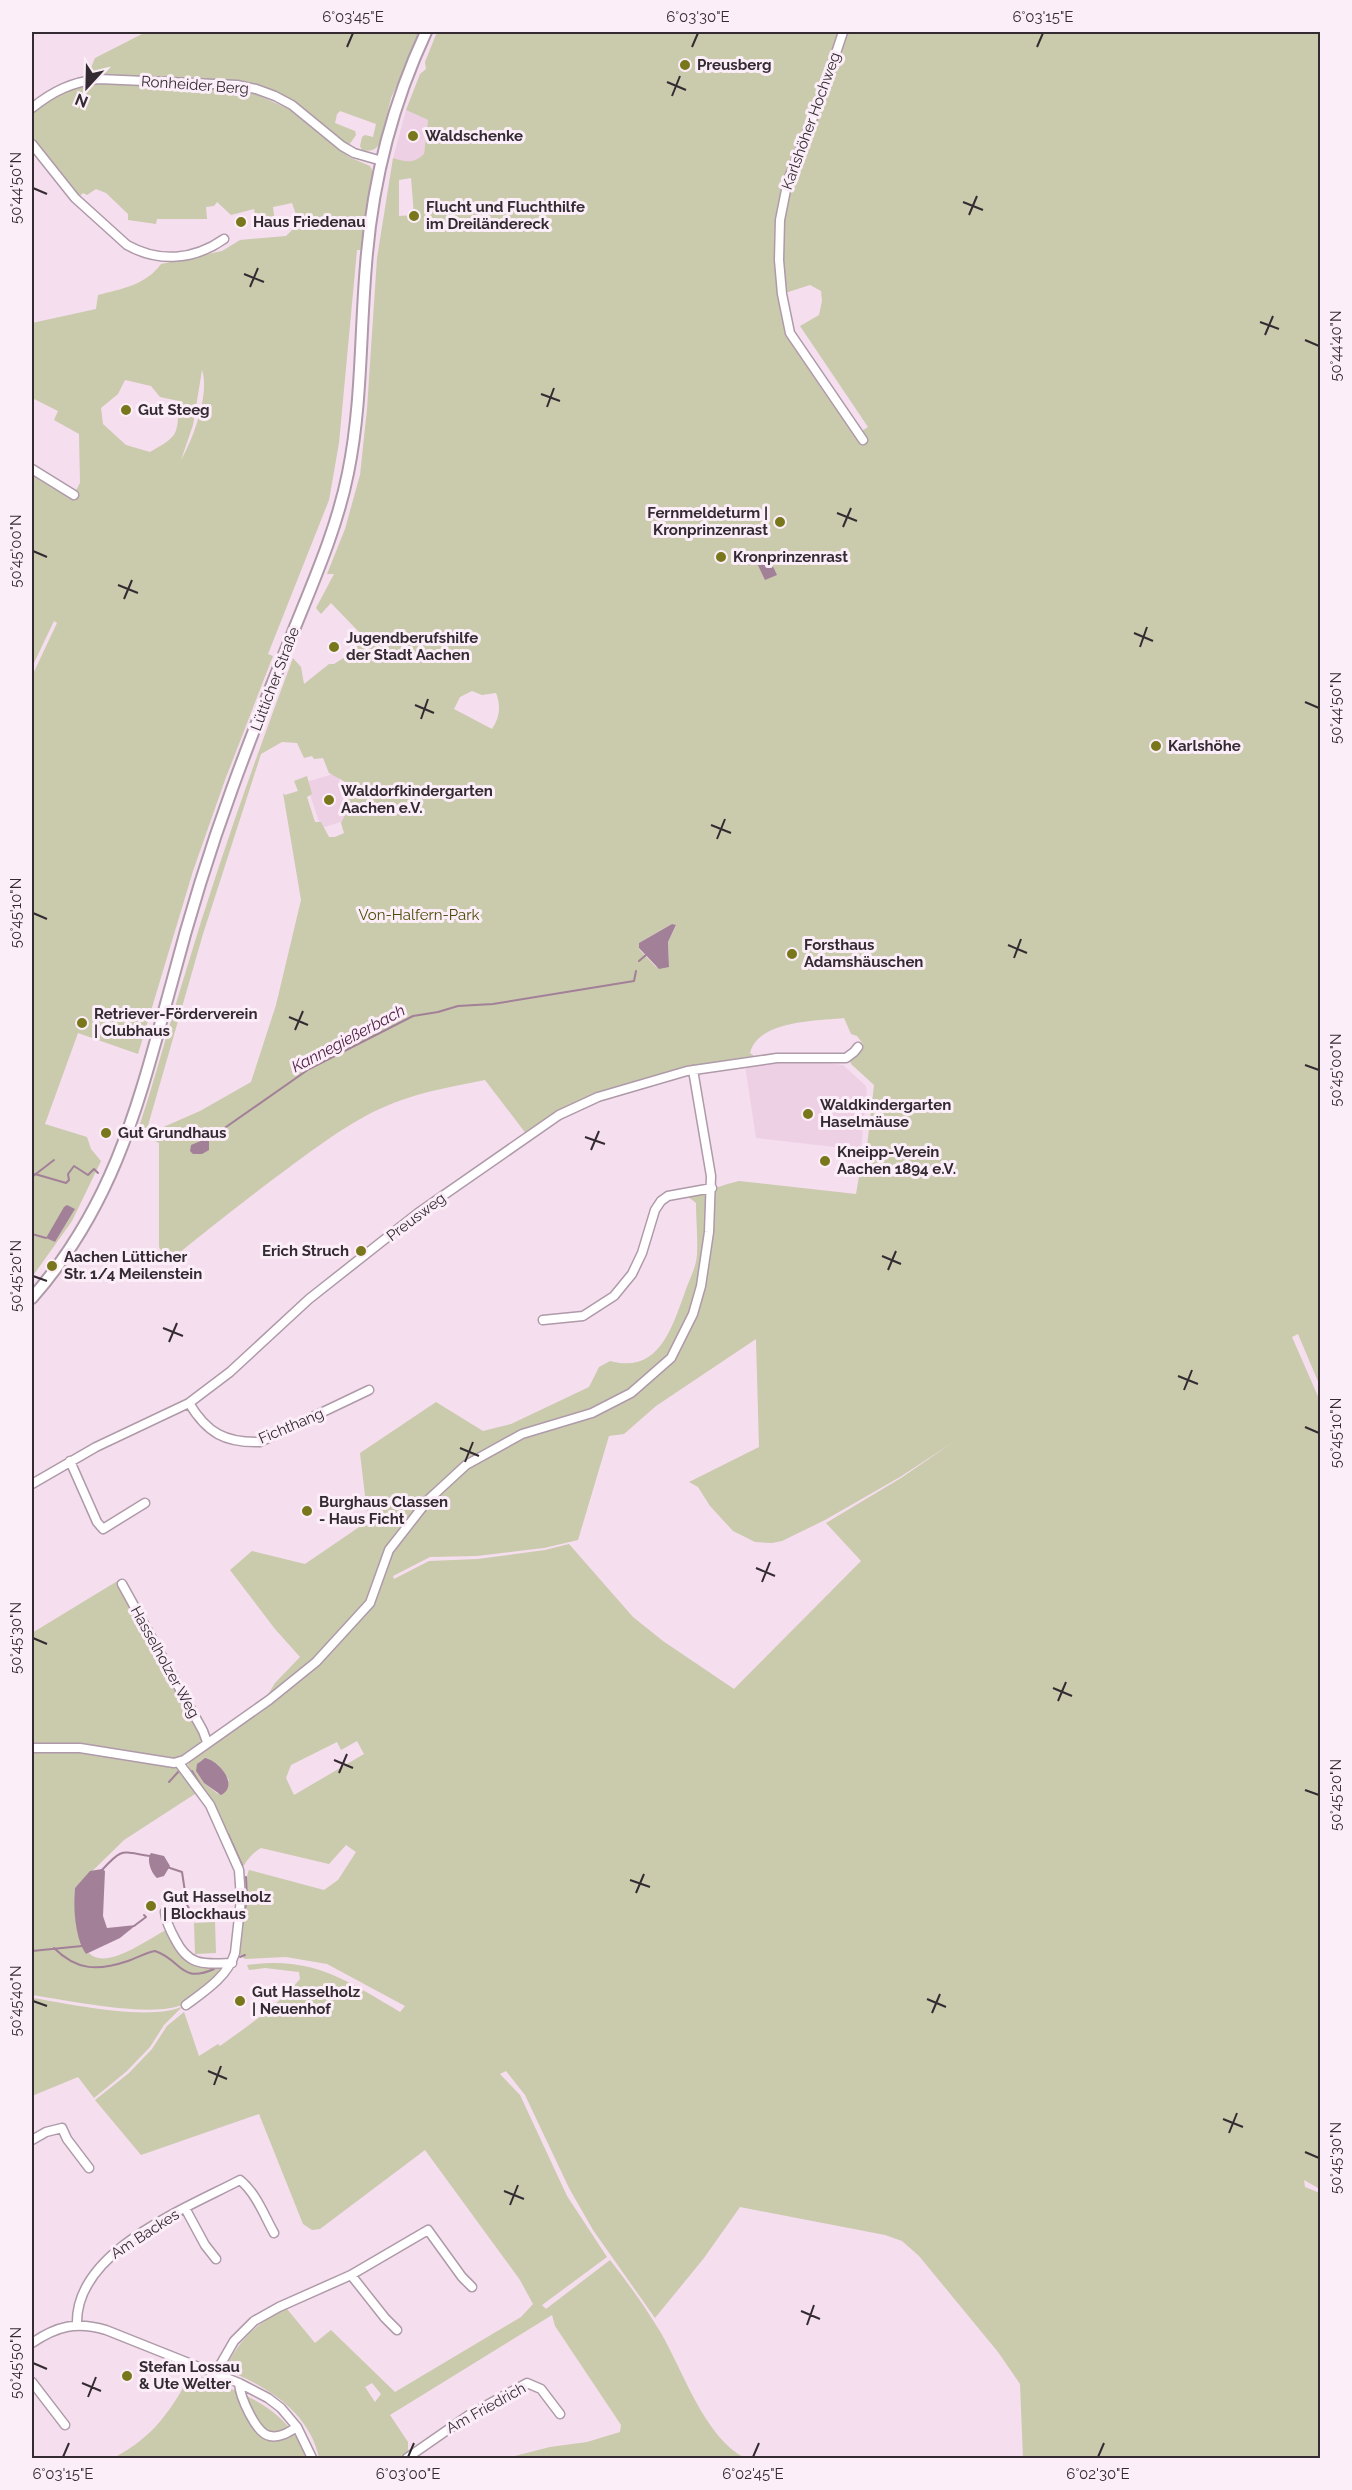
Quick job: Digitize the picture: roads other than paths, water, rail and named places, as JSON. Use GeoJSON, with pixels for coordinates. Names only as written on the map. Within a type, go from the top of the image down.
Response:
{"type":"FeatureCollection","features":[{"type":"Feature","properties":{"kind":"main road","name":"Lütticher Straße"},"geometry":{"type":"LineString","coordinates":[[32,1298],[70,1250],[92,1214],[110,1177],[136,1107],[202,877],[232,790],[335,525],[353,446],[366,261],[382,161],[395,108],[426,32]]}},
{"type":"Feature","properties":{"kind":"street","name":"Karlshöher Hochweg"},"geometry":{"type":"LineString","coordinates":[[843,32],[822,95],[788,180],[780,220],[779,260],[782,294],[790,333],[863,440]]}},
{"type":"Feature","properties":{"kind":"street","name":"Ronheider Berg"},"geometry":{"type":"LineString","coordinates":[[32,108],[50,93],[69,84],[99,79],[237,85],[275,96],[291,105],[342,146],[354,153],[382,161]]}},
{"type":"Feature","properties":{"kind":"street"},"geometry":{"type":"LineString","coordinates":[[32,144],[75,198],[127,245],[136,250],[173,259],[202,250],[224,239]]}},
{"type":"Feature","properties":{"kind":"street"},"geometry":{"type":"LineString","coordinates":[[32,469],[74,495]]}},
{"type":"Feature","properties":{"kind":"street","name":"Preusweg"},"geometry":{"type":"LineString","coordinates":[[32,1484],[70,1461],[189,1403],[230,1372],[309,1299],[418,1213],[559,1115],[598,1097],[693,1070],[777,1058],[846,1058],[858,1047]]}},
{"type":"Feature","properties":{"kind":"street"},"geometry":{"type":"LineString","coordinates":[[32,1748],[80,1748],[179,1762],[269,1700],[316,1662],[370,1603],[389,1550],[428,1500],[466,1465],[522,1434],[592,1413],[631,1393],[671,1358],[687,1329],[701,1286],[709,1232],[711,1188],[709,1152],[693,1070]]}},
{"type":"Feature","properties":{"kind":"street"},"geometry":{"type":"LineString","coordinates":[[543,1320],[583,1316],[614,1296],[632,1274],[642,1253],[655,1210],[661,1201],[668,1196],[711,1188]]}},
{"type":"Feature","properties":{"kind":"street","name":"Fichthang"},"geometry":{"type":"LineString","coordinates":[[189,1403],[199,1419],[213,1432],[229,1440],[244,1443],[260,1442],[369,1390]]}},
{"type":"Feature","properties":{"kind":"street"},"geometry":{"type":"LineString","coordinates":[[70,1461],[97,1522],[103,1529],[145,1503]]}},
{"type":"Feature","properties":{"kind":"street","name":"Hasselholzer Weg"},"geometry":{"type":"LineString","coordinates":[[122,1584],[207,1742]]}},
{"type":"Feature","properties":{"kind":"street"},"geometry":{"type":"LineString","coordinates":[[179,1762],[210,1805],[239,1870],[241,1899],[232,1963],[223,1975],[186,2005]]}},
{"type":"Feature","properties":{"kind":"street"},"geometry":{"type":"LineString","coordinates":[[165,1912],[169,1928],[180,1950],[188,1958],[199,1963],[232,1963]]}},
{"type":"Feature","properties":{"kind":"street"},"geometry":{"type":"LineString","coordinates":[[32,2140],[46,2132],[62,2128],[67,2139],[89,2168]]}},
{"type":"Feature","properties":{"kind":"street","name":"Am Backes"},"geometry":{"type":"LineString","coordinates":[[77,2324],[76,2310],[80,2300],[92,2275],[101,2264],[120,2248],[185,2208],[240,2180],[258,2201],[274,2233]]}},
{"type":"Feature","properties":{"kind":"street","name":"Am Backes"},"geometry":{"type":"LineString","coordinates":[[185,2208],[205,2245],[216,2259]]}},
{"type":"Feature","properties":{"kind":"street"},"geometry":{"type":"LineString","coordinates":[[215,2374],[234,2341],[254,2321],[279,2307],[351,2275],[428,2230],[462,2277],[472,2287]]}},
{"type":"Feature","properties":{"kind":"street"},"geometry":{"type":"LineString","coordinates":[[351,2275],[385,2319],[398,2330]]}},
{"type":"Feature","properties":{"kind":"street"},"geometry":{"type":"LineString","coordinates":[[32,2343],[39,2338],[77,2324],[106,2330],[239,2383],[268,2398],[281,2408],[297,2427],[312,2458]]}},
{"type":"Feature","properties":{"kind":"street"},"geometry":{"type":"LineString","coordinates":[[32,2382],[65,2425]]}},
{"type":"Feature","properties":{"kind":"street"},"geometry":{"type":"LineString","coordinates":[[239,2383],[243,2401],[262,2433],[268,2436],[280,2436],[297,2427]]}},
{"type":"Feature","properties":{"kind":"street","name":"Am Friedrich"},"geometry":{"type":"LineString","coordinates":[[407,2458],[469,2415],[527,2383],[541,2389],[560,2414]]}},
{"type":"Feature","properties":{"kind":"waterway"},"geometry":{"type":"LineString","coordinates":[[639,961],[646,955]]}},
{"type":"Feature","properties":{"kind":"waterway","name":"Kannegießerbach"},"geometry":{"type":"LineString","coordinates":[[206,1141],[309,1069],[413,1016],[458,1006],[493,1004],[634,981],[636,971]]}},
{"type":"Feature","properties":{"kind":"waterway","name":"Kannegießerbach"},"geometry":{"type":"LineString","coordinates":[[32,1177],[54,1160]]}},
{"type":"Feature","properties":{"kind":"waterway"},"geometry":{"type":"LineString","coordinates":[[35,1174],[66,1183],[69,1180],[68,1174],[74,1166],[88,1175],[94,1169],[98,1173]]}},
{"type":"Feature","properties":{"kind":"waterway"},"geometry":{"type":"LineString","coordinates":[[32,1234],[46,1238]]}},
{"type":"Feature","properties":{"kind":"waterway"},"geometry":{"type":"LineString","coordinates":[[169,1782],[179,1771]]}},
{"type":"Feature","properties":{"kind":"waterway"},"geometry":{"type":"LineString","coordinates":[[192,1771],[205,1792]]}},
{"type":"Feature","properties":{"kind":"waterway"},"geometry":{"type":"LineString","coordinates":[[217,1812],[225,1828]]}},
{"type":"Feature","properties":{"kind":"waterway"},"geometry":{"type":"LineString","coordinates":[[228,1834],[242,1865]]}},
{"type":"Feature","properties":{"kind":"waterway"},"geometry":{"type":"LineString","coordinates":[[102,1870],[119,1854],[150,1856]]}},
{"type":"Feature","properties":{"kind":"waterway"},"geometry":{"type":"LineString","coordinates":[[167,1867],[182,1872],[187,1905],[190,1910],[208,1914],[238,1915]]}},
{"type":"Feature","properties":{"kind":"waterway"},"geometry":{"type":"LineString","coordinates":[[241,1931],[247,1899],[246,1877]]}},
{"type":"Feature","properties":{"kind":"waterway"},"geometry":{"type":"LineString","coordinates":[[134,1926],[146,1917],[144,1915]]}},
{"type":"Feature","properties":{"kind":"waterway"},"geometry":{"type":"LineString","coordinates":[[32,1951],[82,1946]]}},
{"type":"Feature","properties":{"kind":"waterway"},"geometry":{"type":"LineString","coordinates":[[54,1948],[71,1961],[88,1967],[117,1964],[155,1951],[194,1974],[214,1969]]}},
{"type":"Feature","properties":{"kind":"waterway"},"geometry":{"type":"LineString","coordinates":[[240,1957],[245,1955]]}},
{"type":"Feature","properties":{"kind":"place","name":"Preusberg"},"geometry":{"type":"Point","coordinates":[685,65]}},
{"type":"Feature","properties":{"kind":"place","name":"Waldschenke"},"geometry":{"type":"Point","coordinates":[413,136]}},
{"type":"Feature","properties":{"kind":"place","name":"Flucht und Fluchthilfe im Dreiländereck"},"geometry":{"type":"Point","coordinates":[414,216]}},
{"type":"Feature","properties":{"kind":"place","name":"Haus Friedenau"},"geometry":{"type":"Point","coordinates":[241,222]}},
{"type":"Feature","properties":{"kind":"place","name":"Gut Steeg"},"geometry":{"type":"Point","coordinates":[126,410]}},
{"type":"Feature","properties":{"kind":"place","name":"Fernmeldeturm | Kronprinzenrast"},"geometry":{"type":"Point","coordinates":[780,522]}},
{"type":"Feature","properties":{"kind":"place","name":"Kronprinzenrast"},"geometry":{"type":"Point","coordinates":[721,557]}},
{"type":"Feature","properties":{"kind":"place","name":"Jugendberufshilfe der Stadt Aachen"},"geometry":{"type":"Point","coordinates":[334,647]}},
{"type":"Feature","properties":{"kind":"place","name":"Karlshöhe"},"geometry":{"type":"Point","coordinates":[1156,746]}},
{"type":"Feature","properties":{"kind":"place","name":"Waldorfkindergarten Aachen e.V."},"geometry":{"type":"Point","coordinates":[329,800]}},
{"type":"Feature","properties":{"kind":"place","name":"Forsthaus Adamshäuschen"},"geometry":{"type":"Point","coordinates":[792,954]}},
{"type":"Feature","properties":{"kind":"place","name":"Retriever-Förderverein | Clubhaus"},"geometry":{"type":"Point","coordinates":[82,1023]}},
{"type":"Feature","properties":{"kind":"place","name":"Waldkindergarten Haselmäuse"},"geometry":{"type":"Point","coordinates":[808,1114]}},
{"type":"Feature","properties":{"kind":"place","name":"Gut Grundhaus"},"geometry":{"type":"Point","coordinates":[106,1133]}},
{"type":"Feature","properties":{"kind":"place","name":"Kneipp-Verein Aachen 1894 e.V."},"geometry":{"type":"Point","coordinates":[825,1161]}},
{"type":"Feature","properties":{"kind":"place","name":"Erich Struch"},"geometry":{"type":"Point","coordinates":[361,1251]}},
{"type":"Feature","properties":{"kind":"place","name":"Aachen Lütticher Str. 1/4 Meilenstein"},"geometry":{"type":"Point","coordinates":[52,1266]}},
{"type":"Feature","properties":{"kind":"place","name":"Burghaus Classen - Haus Ficht"},"geometry":{"type":"Point","coordinates":[307,1511]}},
{"type":"Feature","properties":{"kind":"place","name":"Gut Hasselholz | Blockhaus"},"geometry":{"type":"Point","coordinates":[151,1906]}},
{"type":"Feature","properties":{"kind":"place","name":"Gut Hasselholz | Neuenhof"},"geometry":{"type":"Point","coordinates":[240,2001]}},
{"type":"Feature","properties":{"kind":"place","name":"Stefan Lossau & Ute Welter"},"geometry":{"type":"Point","coordinates":[127,2376]}},
{"type":"Feature","properties":{"kind":"park label","name":"Von-Halfern-Park"},"geometry":{"type":"Point","coordinates":[419,915]}}]}
